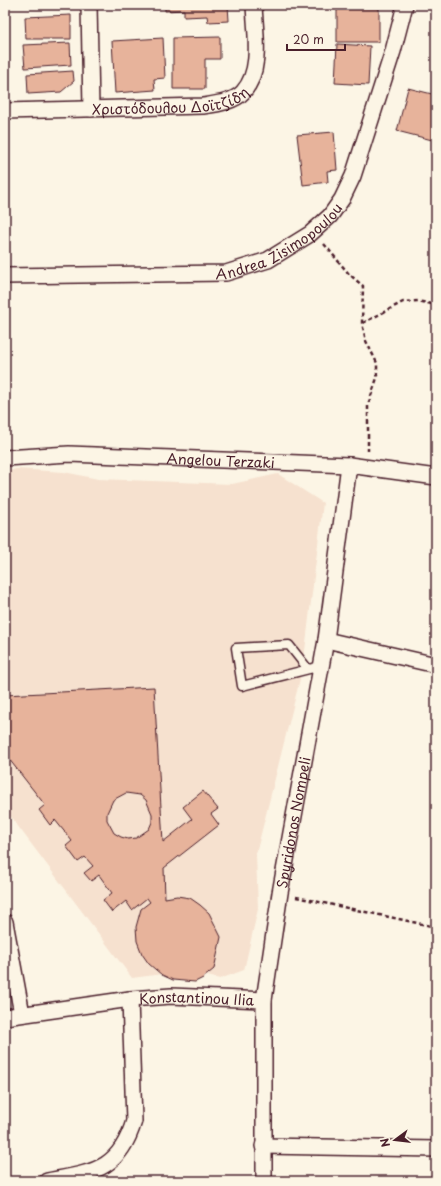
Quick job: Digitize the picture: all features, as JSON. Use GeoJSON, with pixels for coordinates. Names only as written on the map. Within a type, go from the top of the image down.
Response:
{"type":"FeatureCollection","features":[{"type":"Feature","properties":{"kind":"street"},"geometry":{"type":"LineString","coordinates":[[90,5],[91,108]]}},
{"type":"Feature","properties":{"kind":"street","name":"Χριστόδουλου Δοϊτζίδη"},"geometry":{"type":"LineString","coordinates":[[5,111],[203,106],[218,104],[237,97],[243,92],[250,82],[255,69],[256,54],[254,5]]}},
{"type":"Feature","properties":{"kind":"street","name":"Andrea Zisimopoulou"},"geometry":{"type":"LineString","coordinates":[[5,276],[226,273],[268,260],[289,248],[314,231],[330,216],[342,200],[354,176],[393,51],[405,5]]}},
{"type":"Feature","properties":{"kind":"street","name":"Angelou Terzaki"},"geometry":{"type":"LineString","coordinates":[[5,458],[69,454],[350,465],[436,477]]}},
{"type":"Feature","properties":{"kind":"street","name":"Spyridonos Nompeli"},"geometry":{"type":"LineString","coordinates":[[264,1181],[264,1000],[315,668],[326,640],[350,465]]}},
{"type":"Feature","properties":{"kind":"street"},"geometry":{"type":"LineString","coordinates":[[326,640],[436,665]]}},
{"type":"Feature","properties":{"kind":"street"},"geometry":{"type":"LineString","coordinates":[[5,922],[22,1014]]}},
{"type":"Feature","properties":{"kind":"street","name":"Konstantinou Ilia"},"geometry":{"type":"LineString","coordinates":[[5,1017],[130,999],[171,996],[264,1000]]}},
{"type":"Feature","properties":{"kind":"street","name":"Konstantinou Ilia"},"geometry":{"type":"LineString","coordinates":[[47,1181],[90,1172],[107,1164],[120,1152],[128,1139],[134,1121],[130,999]]}},
{"type":"Feature","properties":{"kind":"street"},"geometry":{"type":"LineString","coordinates":[[263,1146],[436,1149]]}},
{"type":"Feature","properties":{"kind":"lane"},"geometry":{"type":"LineString","coordinates":[[289,645],[315,668],[242,686],[236,648],[289,645]]}},
{"type":"Feature","properties":{"kind":"path"},"geometry":{"type":"LineString","coordinates":[[314,231],[349,274],[363,286],[362,323],[366,341],[377,363],[377,378],[368,405],[368,451],[365,467]]}},
{"type":"Feature","properties":{"kind":"path"},"geometry":{"type":"LineString","coordinates":[[362,323],[403,302],[418,301],[436,305]]}},
{"type":"Feature","properties":{"kind":"path"},"geometry":{"type":"LineString","coordinates":[[280,893],[436,927]]}},
{"type":"Feature","properties":{"kind":"shaded area"},"geometry":{"type":"Polygon","coordinates":[[[16,469],[64,472],[98,479],[232,484],[278,474],[323,503],[303,667],[256,854],[258,909],[244,970],[220,979],[186,971],[132,978],[5,809],[5,472],[16,469]]]}},
{"type":"Feature","properties":{"kind":"building"},"geometry":{"type":"Polygon","coordinates":[[[165,5],[228,5],[229,21],[208,22],[207,16],[184,17],[184,10],[165,11],[165,5]]]}},
{"type":"Feature","properties":{"kind":"building"},"geometry":{"type":"Polygon","coordinates":[[[337,7],[379,8],[379,42],[337,42],[337,7]]]}},
{"type":"Feature","properties":{"kind":"building"},"geometry":{"type":"Polygon","coordinates":[[[71,15],[71,39],[26,39],[25,17],[71,15]]]}},
{"type":"Feature","properties":{"kind":"building"},"geometry":{"type":"Polygon","coordinates":[[[220,37],[220,59],[205,59],[205,89],[173,89],[173,38],[220,37]]]}},
{"type":"Feature","properties":{"kind":"building"},"geometry":{"type":"Polygon","coordinates":[[[163,38],[165,78],[154,79],[155,90],[115,93],[112,41],[163,38]]]}},
{"type":"Feature","properties":{"kind":"building"},"geometry":{"type":"Polygon","coordinates":[[[70,43],[71,65],[25,68],[23,45],[70,43]]]}},
{"type":"Feature","properties":{"kind":"building"},"geometry":{"type":"Polygon","coordinates":[[[337,44],[370,46],[368,85],[335,83],[337,44]]]}},
{"type":"Feature","properties":{"kind":"building"},"geometry":{"type":"Polygon","coordinates":[[[73,71],[74,81],[61,92],[28,94],[27,74],[73,71]]]}},
{"type":"Feature","properties":{"kind":"building"},"geometry":{"type":"Polygon","coordinates":[[[408,88],[436,95],[436,141],[397,131],[408,88]]]}},
{"type":"Feature","properties":{"kind":"building"},"geometry":{"type":"Polygon","coordinates":[[[334,132],[337,170],[327,171],[328,182],[303,185],[297,135],[334,132]]]}},
{"type":"Feature","properties":{"kind":"building"},"geometry":{"type":"Polygon","coordinates":[[[154,687],[163,842],[192,819],[183,807],[203,791],[218,809],[211,814],[219,825],[164,868],[165,898],[177,896],[190,898],[209,913],[221,937],[214,969],[203,978],[195,982],[173,980],[162,975],[149,964],[142,954],[137,941],[136,927],[141,909],[150,902],[147,898],[132,910],[126,901],[112,912],[103,900],[112,893],[99,875],[91,881],[84,873],[93,866],[85,857],[78,862],[66,846],[72,841],[55,820],[50,825],[39,810],[45,805],[5,754],[5,695],[154,687]],[[126,793],[113,800],[107,813],[107,820],[114,833],[121,837],[128,839],[136,838],[149,829],[152,822],[152,814],[146,800],[140,795],[126,793]]]}}]}
